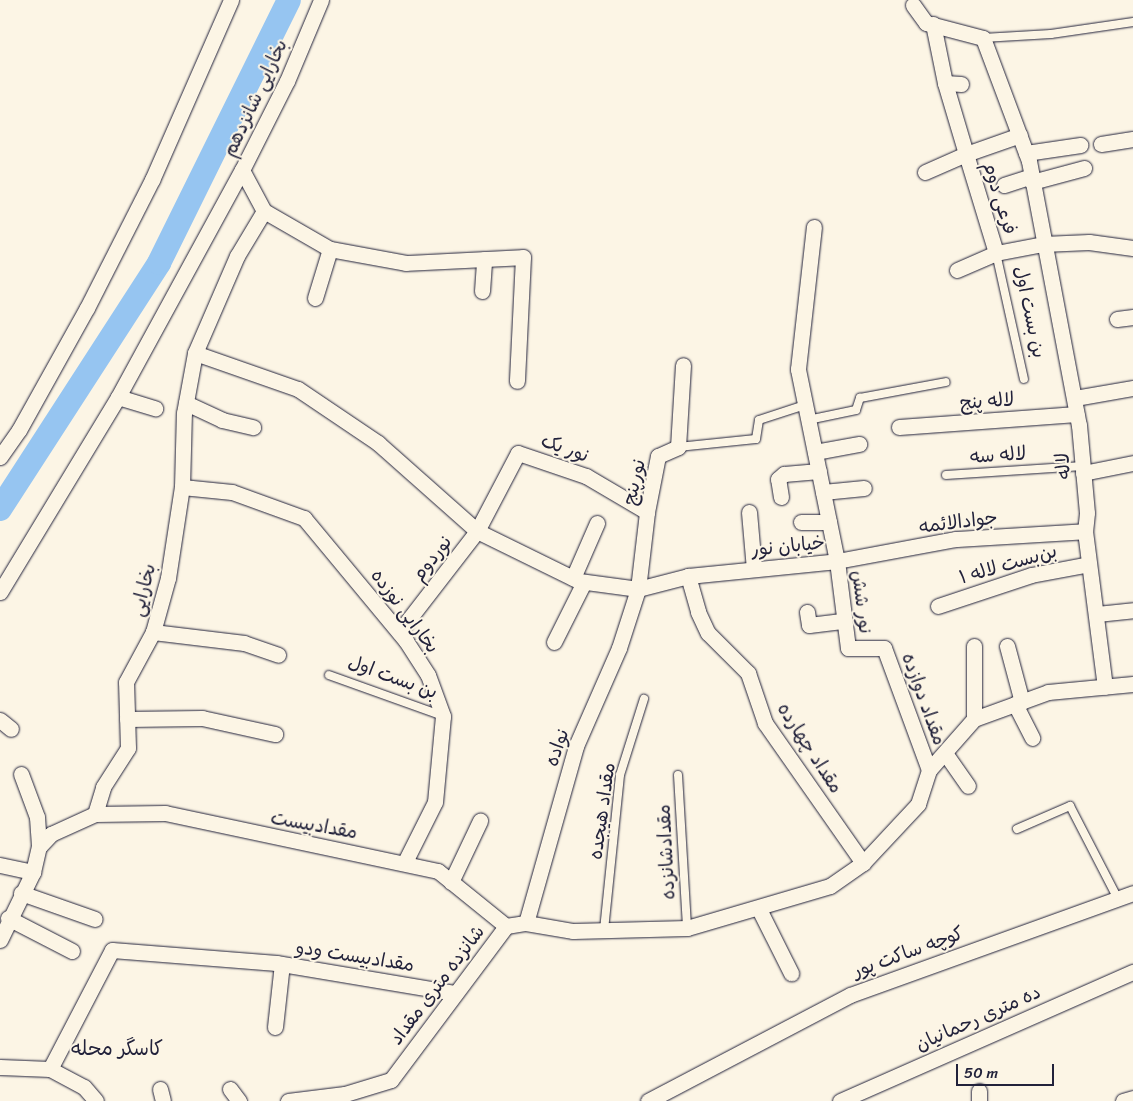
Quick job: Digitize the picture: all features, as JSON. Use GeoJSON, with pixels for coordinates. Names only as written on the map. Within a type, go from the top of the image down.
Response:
{"type":"FeatureCollection","features":[{"type":"Feature","properties":{"kind":"street"},"geometry":{"type":"LineString","coordinates":[[0,458],[19,430],[87,308],[152,180],[231,0]]}},
{"type":"Feature","properties":{"kind":"street","name":"بخارایی شانزدهم"},"geometry":{"type":"LineString","coordinates":[[264,210],[242,170],[286,81],[321,0]]}},
{"type":"Feature","properties":{"kind":"street"},"geometry":{"type":"LineString","coordinates":[[913,5],[926,23],[983,38]]}},
{"type":"Feature","properties":{"kind":"street","name":"فرعی دوم"},"geometry":{"type":"LineString","coordinates":[[933,24],[945,83],[996,253]]}},
{"type":"Feature","properties":{"kind":"street","name":"لاله"},"geometry":{"type":"LineString","coordinates":[[983,38],[1026,153],[1075,398],[1083,470],[1085,531],[1105,687]]}},
{"type":"Feature","properties":{"kind":"street"},"geometry":{"type":"LineString","coordinates":[[945,83],[962,84]]}},
{"type":"Feature","properties":{"kind":"street"},"geometry":{"type":"LineString","coordinates":[[925,172],[966,154],[1020,135]]}},
{"type":"Feature","properties":{"kind":"street"},"geometry":{"type":"LineString","coordinates":[[1101,144],[1133,139]]}},
{"type":"Feature","properties":{"kind":"street"},"geometry":{"type":"LineString","coordinates":[[1026,153],[1080,145]]}},
{"type":"Feature","properties":{"kind":"street"},"geometry":{"type":"LineString","coordinates":[[1004,185],[1084,168]]}},
{"type":"Feature","properties":{"kind":"street"},"geometry":{"type":"LineString","coordinates":[[0,592],[118,397],[242,170]]}},
{"type":"Feature","properties":{"kind":"street"},"geometry":{"type":"LineString","coordinates":[[264,210],[330,249],[406,263],[523,257],[517,381]]}},
{"type":"Feature","properties":{"kind":"street","name":"بخارایی"},"geometry":{"type":"LineString","coordinates":[[95,814],[103,788],[128,748],[126,682],[153,632],[168,578],[182,487],[186,403],[195,353],[237,256],[264,210]]}},
{"type":"Feature","properties":{"kind":"street","name":"خیابان نور"},"geometry":{"type":"LineString","coordinates":[[195,353],[298,389],[378,443],[477,531],[578,580],[638,589],[688,576],[837,561],[798,369],[814,227]]}},
{"type":"Feature","properties":{"kind":"street"},"geometry":{"type":"LineString","coordinates":[[957,270],[996,253],[1043,244],[1088,242],[1133,248]]}},
{"type":"Feature","properties":{"kind":"street"},"geometry":{"type":"LineString","coordinates":[[315,298],[330,249]]}},
{"type":"Feature","properties":{"kind":"street"},"geometry":{"type":"LineString","coordinates":[[482,291],[484,259]]}},
{"type":"Feature","properties":{"kind":"street"},"geometry":{"type":"LineString","coordinates":[[1117,319],[1133,317]]}},
{"type":"Feature","properties":{"kind":"street"},"geometry":{"type":"LineString","coordinates":[[678,448],[683,365]]}},
{"type":"Feature","properties":{"kind":"street"},"geometry":{"type":"LineString","coordinates":[[1075,398],[1133,388]]}},
{"type":"Feature","properties":{"kind":"street"},"geometry":{"type":"LineString","coordinates":[[118,397],[156,408]]}},
{"type":"Feature","properties":{"kind":"street"},"geometry":{"type":"LineString","coordinates":[[186,403],[222,420],[252,427]]}},
{"type":"Feature","properties":{"kind":"street","name":"لاله پنج"},"geometry":{"type":"LineString","coordinates":[[899,428],[1077,414]]}},
{"type":"Feature","properties":{"kind":"street"},"geometry":{"type":"LineString","coordinates":[[815,452],[859,444]]}},
{"type":"Feature","properties":{"kind":"street","name":"نورپنج"},"geometry":{"type":"LineString","coordinates":[[638,589],[647,512],[658,456],[678,448]]}},
{"type":"Feature","properties":{"kind":"street","name":"نور یک"},"geometry":{"type":"LineString","coordinates":[[477,531],[518,453],[586,476],[647,512]]}},
{"type":"Feature","properties":{"kind":"street"},"geometry":{"type":"LineString","coordinates":[[1083,470],[1133,463]]}},
{"type":"Feature","properties":{"kind":"street"},"geometry":{"type":"LineString","coordinates":[[781,497],[778,479],[784,474],[818,470]]}},
{"type":"Feature","properties":{"kind":"street","name":"بخارایی نوزده"},"geometry":{"type":"LineString","coordinates":[[182,487],[232,492],[304,518],[399,632],[428,675],[443,716],[435,802],[405,862]]}},
{"type":"Feature","properties":{"kind":"street"},"geometry":{"type":"LineString","coordinates":[[823,492],[864,488]]}},
{"type":"Feature","properties":{"kind":"street"},"geometry":{"type":"LineString","coordinates":[[750,512],[754,569]]}},
{"type":"Feature","properties":{"kind":"street"},"geometry":{"type":"LineString","coordinates":[[554,642],[578,580],[597,522]]}},
{"type":"Feature","properties":{"kind":"street"},"geometry":{"type":"LineString","coordinates":[[801,522],[829,522]]}},
{"type":"Feature","properties":{"kind":"street","name":"نوردوم"},"geometry":{"type":"LineString","coordinates":[[399,632],[477,531]]}},
{"type":"Feature","properties":{"kind":"street","name":"جوادالائمه"},"geometry":{"type":"LineString","coordinates":[[837,561],[956,539],[1085,531]]}},
{"type":"Feature","properties":{"kind":"street","name":"نور شش"},"geometry":{"type":"LineString","coordinates":[[837,561],[848,648]]}},
{"type":"Feature","properties":{"kind":"street","name":"بن‌بست لاله ۱"},"geometry":{"type":"LineString","coordinates":[[938,606],[1031,575],[1089,564]]}},
{"type":"Feature","properties":{"kind":"street","name":"مقداد چهارده"},"geometry":{"type":"LineString","coordinates":[[688,576],[698,612],[708,633],[748,673],[765,723],[863,863]]}},
{"type":"Feature","properties":{"kind":"street","name":"نواده"},"geometry":{"type":"LineString","coordinates":[[526,923],[576,746],[619,648],[638,589]]}},
{"type":"Feature","properties":{"kind":"street"},"geometry":{"type":"LineString","coordinates":[[1097,614],[1133,610]]}},
{"type":"Feature","properties":{"kind":"street"},"geometry":{"type":"LineString","coordinates":[[807,612],[809,624],[844,621]]}},
{"type":"Feature","properties":{"kind":"street"},"geometry":{"type":"LineString","coordinates":[[153,632],[244,643],[278,655]]}},
{"type":"Feature","properties":{"kind":"street"},"geometry":{"type":"LineString","coordinates":[[974,646],[974,720]]}},
{"type":"Feature","properties":{"kind":"street"},"geometry":{"type":"LineString","coordinates":[[1007,646],[1018,703],[1032,738]]}},
{"type":"Feature","properties":{"kind":"street","name":"مقداد دوازده"},"geometry":{"type":"LineString","coordinates":[[848,648],[884,648],[929,770]]}},
{"type":"Feature","properties":{"kind":"street","name":"شانزده متری مقداد"},"geometry":{"type":"LineString","coordinates":[[288,1101],[346,1097],[391,1080],[506,926],[526,923],[573,931],[687,928],[759,910],[830,886],[863,863],[918,804],[929,770],[974,720],[1048,692],[1133,685]]}},
{"type":"Feature","properties":{"kind":"street"},"geometry":{"type":"LineString","coordinates":[[127,719],[202,718],[275,734]]}},
{"type":"Feature","properties":{"kind":"street"},"geometry":{"type":"LineString","coordinates":[[945,753],[968,786]]}},
{"type":"Feature","properties":{"kind":"street"},"geometry":{"type":"LineString","coordinates":[[0,940],[8,918],[32,872],[39,847],[37,818],[21,774]]}},
{"type":"Feature","properties":{"kind":"street","name":"مقدادبیست"},"geometry":{"type":"LineString","coordinates":[[95,814],[165,813],[259,835],[405,862],[438,871],[506,926]]}},
{"type":"Feature","properties":{"kind":"street"},"geometry":{"type":"LineString","coordinates":[[39,847],[51,834],[95,814]]}},
{"type":"Feature","properties":{"kind":"street"},"geometry":{"type":"LineString","coordinates":[[451,882],[480,821]]}},
{"type":"Feature","properties":{"kind":"street"},"geometry":{"type":"LineString","coordinates":[[0,865],[32,872]]}},
{"type":"Feature","properties":{"kind":"street"},"geometry":{"type":"LineString","coordinates":[[21,893],[95,919]]}},
{"type":"Feature","properties":{"kind":"street","name":"کوچه ساکت پور"},"geometry":{"type":"LineString","coordinates":[[648,1101],[850,995],[1117,897],[1133,893]]}},
{"type":"Feature","properties":{"kind":"street"},"geometry":{"type":"LineString","coordinates":[[759,910],[791,973]]}},
{"type":"Feature","properties":{"kind":"street"},"geometry":{"type":"LineString","coordinates":[[8,918],[72,951]]}},
{"type":"Feature","properties":{"kind":"street","name":"مقدادبیست ودو"},"geometry":{"type":"LineString","coordinates":[[50,1069],[112,950],[279,964],[456,993]]}},
{"type":"Feature","properties":{"kind":"street"},"geometry":{"type":"LineString","coordinates":[[274,1027],[279,964]]}},
{"type":"Feature","properties":{"kind":"street","name":"ده متری رحمانیان"},"geometry":{"type":"LineString","coordinates":[[840,1101],[1133,972]]}},
{"type":"Feature","properties":{"kind":"street"},"geometry":{"type":"LineString","coordinates":[[0,1067],[50,1069],[84,1086],[96,1101]]}},
{"type":"Feature","properties":{"kind":"street"},"geometry":{"type":"LineString","coordinates":[[1123,1101],[1133,1098]]}},
{"type":"Feature","properties":{"kind":"lane"},"geometry":{"type":"LineString","coordinates":[[983,38],[1051,34],[1133,22]]}},
{"type":"Feature","properties":{"kind":"lane","name":"بن بست اول"},"geometry":{"type":"LineString","coordinates":[[996,253],[1024,378]]}},
{"type":"Feature","properties":{"kind":"lane"},"geometry":{"type":"LineString","coordinates":[[678,448],[756,439],[759,420],[806,412],[856,410],[860,398],[946,382]]}},
{"type":"Feature","properties":{"kind":"lane","name":"لاله سه"},"geometry":{"type":"LineString","coordinates":[[946,475],[1083,470]]}},
{"type":"Feature","properties":{"kind":"lane","name":"بن بست اول"},"geometry":{"type":"LineString","coordinates":[[329,675],[443,716]]}},
{"type":"Feature","properties":{"kind":"lane","name":"مقداد هیجده"},"geometry":{"type":"LineString","coordinates":[[604,930],[620,775],[644,699]]}},
{"type":"Feature","properties":{"kind":"lane","name":"مقدادشانزده"},"geometry":{"type":"LineString","coordinates":[[678,775],[687,928]]}},
{"type":"Feature","properties":{"kind":"lane"},"geometry":{"type":"LineString","coordinates":[[1017,829],[1070,806],[1117,897]]}},
{"type":"Feature","properties":{"kind":"waterway"},"geometry":{"type":"LineString","coordinates":[[0,509],[159,263],[289,0]]}},
{"type":"Feature","properties":{"kind":"district","name":"کاسگر محله"},"geometry":{"type":"Point","coordinates":[117,1048]}}]}
